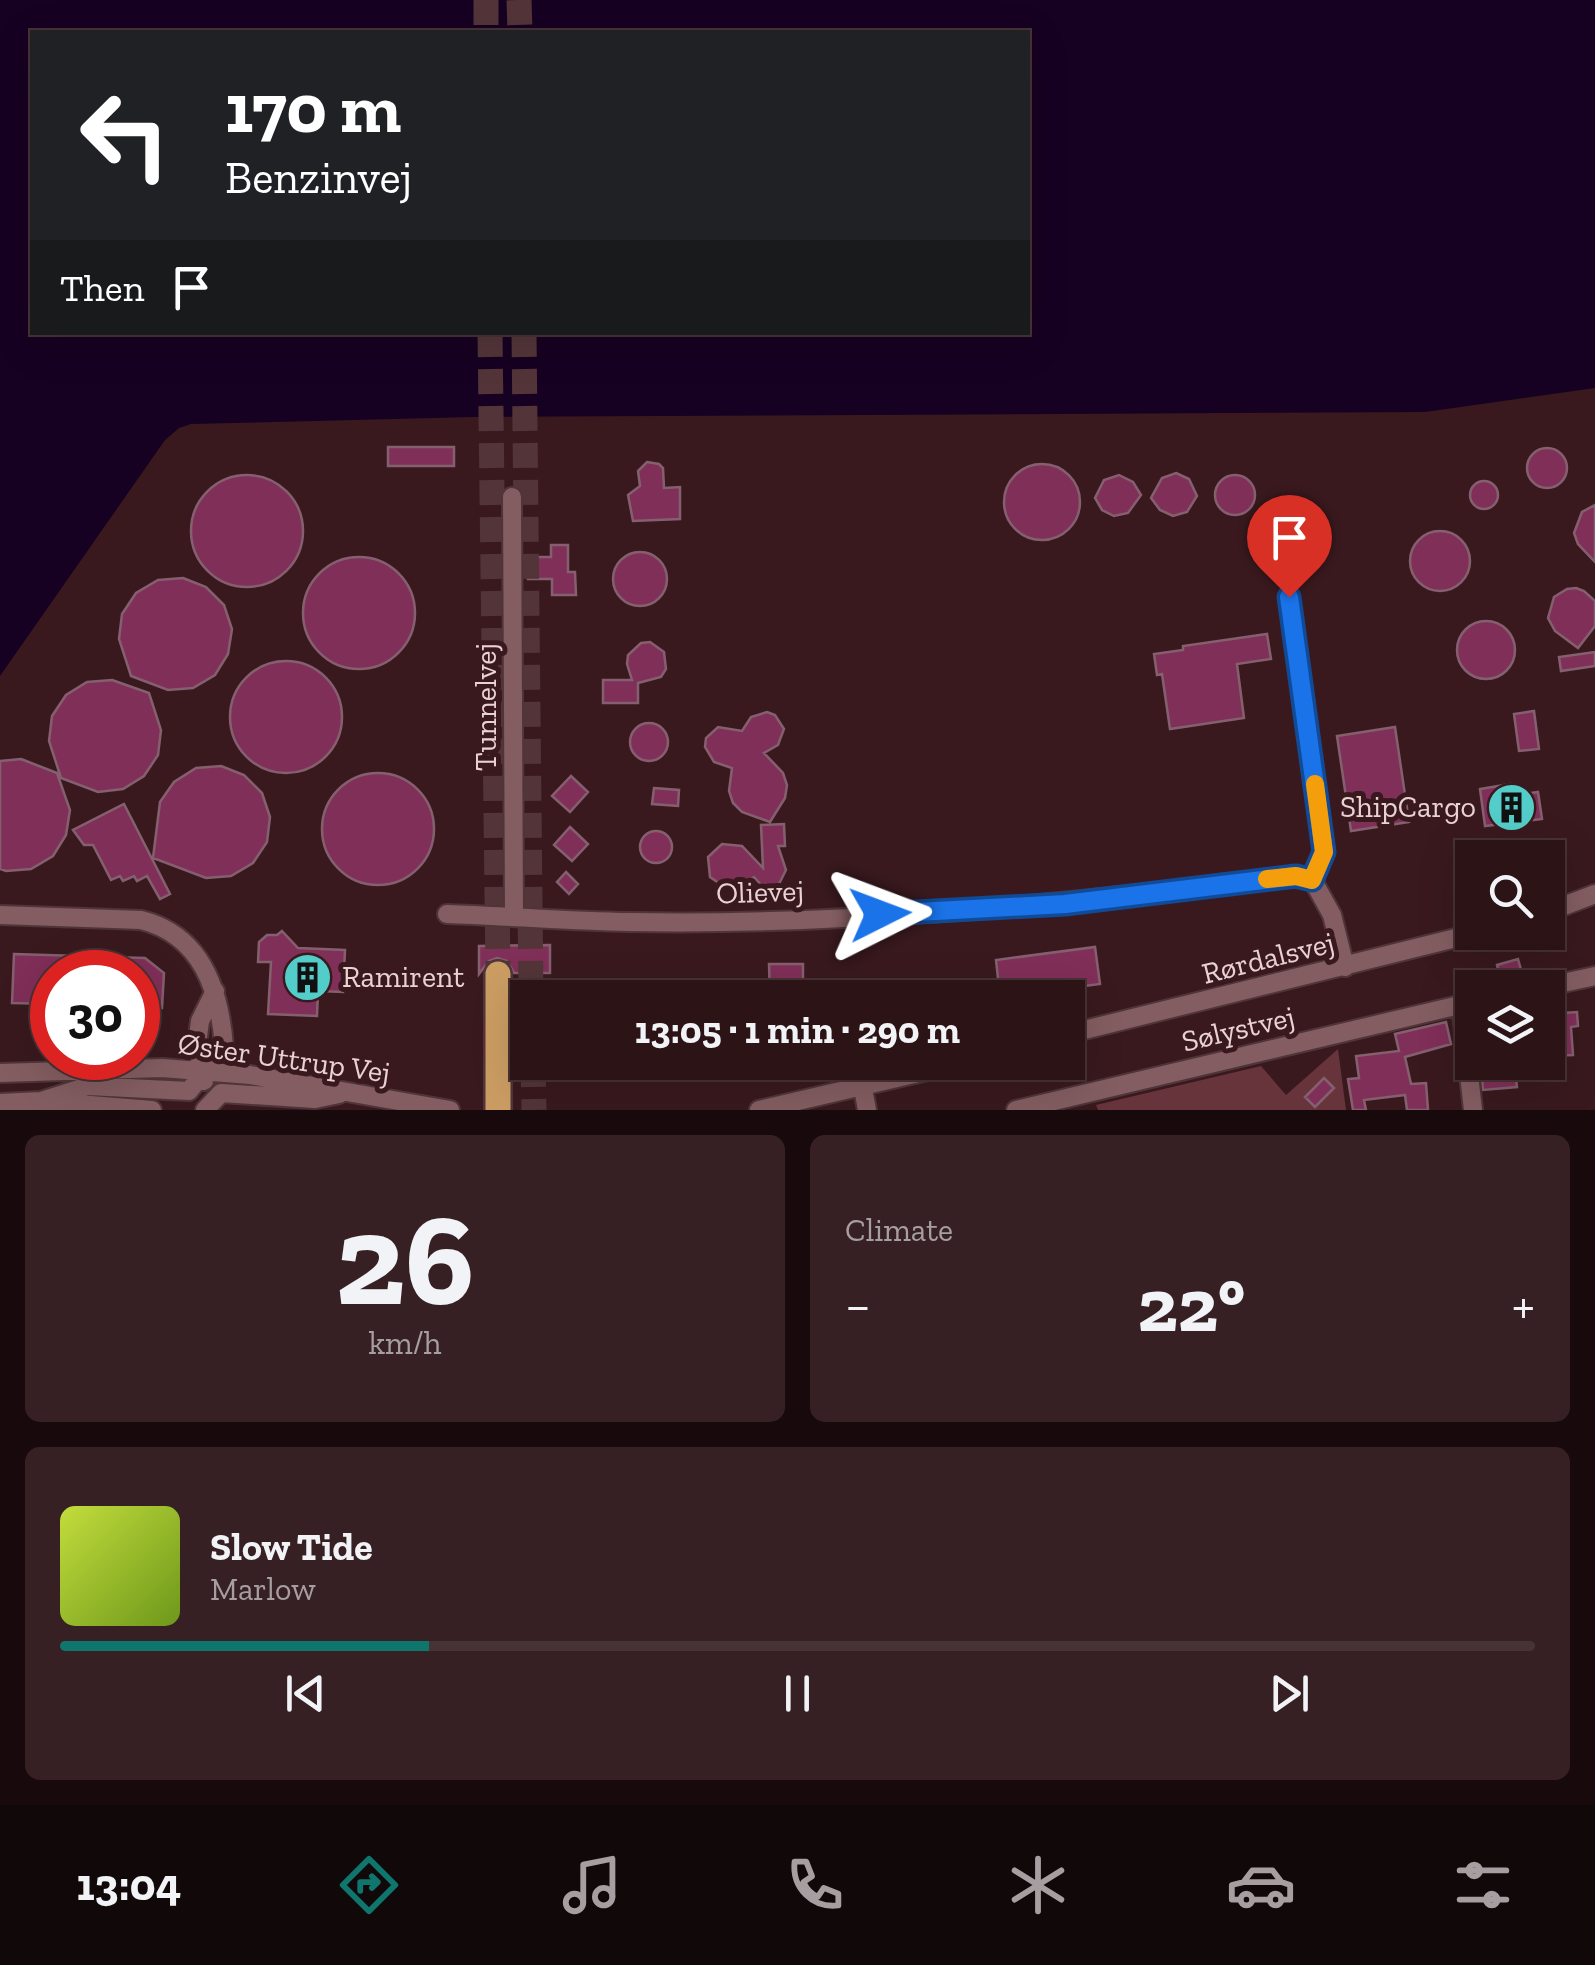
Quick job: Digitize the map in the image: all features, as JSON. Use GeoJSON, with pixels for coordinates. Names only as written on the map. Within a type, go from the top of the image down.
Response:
{"type":"FeatureCollection","features":[{"type":"Feature","properties":{"kind":"highway"},"geometry":{"type":"LineString","coordinates":[[498,974],[498,1110]]}},
{"type":"Feature","properties":{"kind":"street","name":"Tunnelvej"},"geometry":{"type":"LineString","coordinates":[[512,497],[514,916]]}},
{"type":"Feature","properties":{"kind":"street"},"geometry":{"type":"LineString","coordinates":[[1289,597],[1324,852],[1312,880],[1332,915],[1346,967]]}},
{"type":"Feature","properties":{"kind":"street","name":"Olievej"},"geometry":{"type":"LineString","coordinates":[[446,914],[629,922],[770,920],[1065,904],[1296,876],[1312,880]]}},
{"type":"Feature","properties":{"kind":"street"},"geometry":{"type":"LineString","coordinates":[[1565,905],[1595,894]]}},
{"type":"Feature","properties":{"kind":"street"},"geometry":{"type":"LineString","coordinates":[[0,915],[142,920],[162,925],[194,950],[215,991],[224,1047],[189,1092],[88,1086],[41,1101]]}},
{"type":"Feature","properties":{"kind":"street","name":"Rørdalsvej"},"geometry":{"type":"LineString","coordinates":[[1085,1030],[1455,939]]}},
{"type":"Feature","properties":{"kind":"street"},"geometry":{"type":"LineString","coordinates":[[1565,983],[1595,976]]}},
{"type":"Feature","properties":{"kind":"street"},"geometry":{"type":"LineString","coordinates":[[204,1110],[204,1072],[196,1046],[200,1022],[215,991]]}},
{"type":"Feature","properties":{"kind":"street","name":"Sølystvej"},"geometry":{"type":"LineString","coordinates":[[1016,1110],[1073,1103],[1455,1006]]}},
{"type":"Feature","properties":{"kind":"street","name":"Øster Uttrup Vej"},"geometry":{"type":"LineString","coordinates":[[0,1073],[162,1068],[250,1075],[445,1109]]}},
{"type":"Feature","properties":{"kind":"street"},"geometry":{"type":"LineString","coordinates":[[760,1110],[894,1080]]}},
{"type":"Feature","properties":{"kind":"street"},"geometry":{"type":"LineString","coordinates":[[1471,1080],[1473,1110]]}},
{"type":"Feature","properties":{"kind":"street"},"geometry":{"type":"LineString","coordinates":[[862,1088],[867,1110]]}},
{"type":"Feature","properties":{"kind":"street"},"geometry":{"type":"LineString","coordinates":[[204,1110],[221,1093],[315,1098],[344,1093]]}},
{"type":"Feature","properties":{"kind":"street"},"geometry":{"type":"LineString","coordinates":[[0,1102],[41,1101],[152,1110]]}},
{"type":"Feature","properties":{"kind":"shaded area"},"geometry":{"type":"Polygon","coordinates":[[[0,0],[1595,0],[1595,388],[1425,412],[473,417],[191,424],[165,440],[0,676],[0,0]]]}},
{"type":"Feature","properties":{"kind":"shaded area"},"geometry":{"type":"Polygon","coordinates":[[[1338,1049],[1346,1110],[1098,1110],[1096,1105],[1261,1066],[1286,1095],[1338,1049]]]}},
{"type":"Feature","properties":{"kind":"building"},"geometry":{"type":"Polygon","coordinates":[[[388,447],[454,447],[454,466],[388,466],[388,447]]]}},
{"type":"Feature","properties":{"kind":"building"},"geometry":{"type":"Polygon","coordinates":[[[1547,448],[1561,454],[1567,468],[1561,482],[1547,488],[1533,482],[1527,468],[1533,454],[1547,448]]]}},
{"type":"Feature","properties":{"kind":"building"},"geometry":{"type":"Polygon","coordinates":[[[647,462],[663,468],[664,488],[680,487],[680,519],[633,521],[628,495],[640,486],[638,471],[647,462]]]}},
{"type":"Feature","properties":{"kind":"building"},"geometry":{"type":"Polygon","coordinates":[[[1042,464],[1069,475],[1080,502],[1069,529],[1042,540],[1015,529],[1004,502],[1015,475],[1042,464]]]}},
{"type":"Feature","properties":{"kind":"building"},"geometry":{"type":"Polygon","coordinates":[[[1176,473],[1189,479],[1197,496],[1187,512],[1173,516],[1160,510],[1151,498],[1162,478],[1176,473]]]}},
{"type":"Feature","properties":{"kind":"building"},"geometry":{"type":"Polygon","coordinates":[[[247,475],[268,480],[286,492],[298,510],[303,531],[298,552],[286,570],[268,582],[247,587],[226,582],[208,570],[196,552],[191,531],[196,510],[208,492],[226,480],[247,475]]]}},
{"type":"Feature","properties":{"kind":"building"},"geometry":{"type":"Polygon","coordinates":[[[1119,475],[1133,482],[1141,495],[1128,513],[1114,516],[1102,510],[1095,498],[1104,480],[1119,475]]]}},
{"type":"Feature","properties":{"kind":"building"},"geometry":{"type":"Polygon","coordinates":[[[1235,475],[1249,481],[1255,495],[1249,509],[1235,515],[1221,509],[1215,495],[1221,481],[1235,475]]]}},
{"type":"Feature","properties":{"kind":"building"},"geometry":{"type":"Polygon","coordinates":[[[1484,481],[1494,485],[1498,495],[1494,505],[1484,509],[1474,505],[1470,495],[1474,485],[1484,481]]]}},
{"type":"Feature","properties":{"kind":"building"},"geometry":{"type":"Polygon","coordinates":[[[1595,505],[1595,562],[1578,544],[1574,533],[1582,512],[1595,505]]]}},
{"type":"Feature","properties":{"kind":"building"},"geometry":{"type":"Polygon","coordinates":[[[1440,531],[1461,540],[1470,561],[1461,582],[1440,591],[1419,582],[1410,561],[1419,540],[1440,531]]]}},
{"type":"Feature","properties":{"kind":"building"},"geometry":{"type":"Polygon","coordinates":[[[551,545],[568,545],[568,572],[575,572],[576,595],[552,595],[552,579],[528,579],[527,557],[551,557],[551,545]]]}},
{"type":"Feature","properties":{"kind":"building"},"geometry":{"type":"Polygon","coordinates":[[[640,552],[659,560],[667,579],[659,598],[640,606],[621,598],[613,579],[621,560],[640,552]]]}},
{"type":"Feature","properties":{"kind":"building"},"geometry":{"type":"Polygon","coordinates":[[[359,557],[380,562],[398,574],[410,592],[415,613],[410,634],[398,652],[380,664],[359,669],[338,664],[320,652],[308,634],[303,613],[308,592],[320,574],[338,562],[359,557]]]}},
{"type":"Feature","properties":{"kind":"building"},"geometry":{"type":"Polygon","coordinates":[[[183,578],[206,587],[224,605],[232,629],[228,654],[215,675],[193,688],[168,690],[131,676],[119,639],[122,614],[136,593],[158,580],[183,578]]]}},
{"type":"Feature","properties":{"kind":"building"},"geometry":{"type":"Polygon","coordinates":[[[1576,588],[1595,601],[1595,626],[1578,648],[1555,631],[1548,618],[1554,597],[1576,588]]]}},
{"type":"Feature","properties":{"kind":"building"},"geometry":{"type":"Polygon","coordinates":[[[1486,621],[1506,630],[1515,650],[1506,670],[1486,679],[1466,670],[1457,650],[1466,630],[1486,621]]]}},
{"type":"Feature","properties":{"kind":"building"},"geometry":{"type":"Polygon","coordinates":[[[1267,634],[1271,659],[1237,664],[1244,718],[1170,729],[1162,674],[1157,675],[1154,654],[1267,634]]]}},
{"type":"Feature","properties":{"kind":"building"},"geometry":{"type":"Polygon","coordinates":[[[650,642],[664,652],[666,669],[661,677],[638,683],[638,703],[603,703],[603,680],[632,680],[628,655],[641,643],[650,642]]]}},
{"type":"Feature","properties":{"kind":"building"},"geometry":{"type":"Polygon","coordinates":[[[1595,652],[1595,666],[1561,671],[1559,657],[1595,652]]]}},
{"type":"Feature","properties":{"kind":"building"},"geometry":{"type":"Polygon","coordinates":[[[286,661],[307,666],[325,678],[337,696],[342,717],[337,738],[325,756],[307,768],[286,773],[265,768],[247,756],[235,738],[230,717],[235,696],[247,678],[265,666],[286,661]]]}},
{"type":"Feature","properties":{"kind":"building"},"geometry":{"type":"Polygon","coordinates":[[[112,680],[149,693],[161,730],[158,755],[144,776],[123,789],[98,792],[61,778],[49,741],[52,716],[66,695],[87,682],[112,680]]]}},
{"type":"Feature","properties":{"kind":"building"},"geometry":{"type":"Polygon","coordinates":[[[1534,711],[1539,749],[1519,751],[1514,714],[1534,711]]]}},
{"type":"Feature","properties":{"kind":"building"},"geometry":{"type":"Polygon","coordinates":[[[767,712],[775,715],[784,729],[778,745],[764,753],[783,773],[787,785],[785,798],[770,822],[742,812],[733,803],[729,791],[732,768],[714,762],[705,747],[706,738],[718,727],[742,731],[751,717],[767,712]]]}},
{"type":"Feature","properties":{"kind":"building"},"geometry":{"type":"Polygon","coordinates":[[[649,723],[662,729],[668,742],[662,755],[649,761],[636,755],[630,742],[636,729],[649,723]]]}},
{"type":"Feature","properties":{"kind":"building"},"geometry":{"type":"Polygon","coordinates":[[[1395,727],[1409,822],[1351,831],[1337,736],[1395,727]]]}},
{"type":"Feature","properties":{"kind":"building"},"geometry":{"type":"Polygon","coordinates":[[[21,759],[57,773],[70,810],[66,835],[53,856],[31,869],[6,871],[0,869],[0,761],[21,759]]]}},
{"type":"Feature","properties":{"kind":"building"},"geometry":{"type":"Polygon","coordinates":[[[221,766],[244,775],[262,793],[270,817],[267,842],[253,863],[231,876],[206,878],[153,858],[160,802],[174,782],[196,768],[221,766]]]}},
{"type":"Feature","properties":{"kind":"building"},"geometry":{"type":"Polygon","coordinates":[[[378,773],[399,778],[417,790],[429,808],[434,829],[429,850],[417,868],[399,880],[378,885],[357,880],[339,868],[327,850],[322,829],[327,808],[339,790],[357,778],[378,773]]]}},
{"type":"Feature","properties":{"kind":"building"},"geometry":{"type":"Polygon","coordinates":[[[571,776],[588,792],[570,812],[552,796],[571,776]]]}},
{"type":"Feature","properties":{"kind":"building","name":"ShipCargo"},"geometry":{"type":"Polygon","coordinates":[[[1510,784],[1511,796],[1538,792],[1542,819],[1485,826],[1480,789],[1510,784]]]}},
{"type":"Feature","properties":{"kind":"building"},"geometry":{"type":"Polygon","coordinates":[[[654,788],[679,790],[678,806],[652,804],[654,788]]]}},
{"type":"Feature","properties":{"kind":"building"},"geometry":{"type":"Polygon","coordinates":[[[124,804],[170,894],[160,899],[147,876],[137,881],[134,876],[123,881],[120,876],[111,880],[93,845],[84,845],[73,830],[124,804]]]}},
{"type":"Feature","properties":{"kind":"building"},"geometry":{"type":"Polygon","coordinates":[[[784,824],[785,846],[778,846],[786,870],[779,884],[789,895],[764,888],[754,877],[737,887],[726,888],[710,877],[708,857],[722,844],[742,846],[763,868],[761,825],[784,824]]]}},
{"type":"Feature","properties":{"kind":"building"},"geometry":{"type":"Polygon","coordinates":[[[570,827],[588,844],[572,861],[554,845],[570,827]]]}},
{"type":"Feature","properties":{"kind":"building"},"geometry":{"type":"Polygon","coordinates":[[[656,831],[667,836],[672,847],[667,858],[656,863],[645,858],[640,847],[645,836],[656,831]]]}},
{"type":"Feature","properties":{"kind":"building"},"geometry":{"type":"Polygon","coordinates":[[[566,872],[578,884],[569,894],[557,882],[566,872]]]}},
{"type":"Feature","properties":{"kind":"building","name":"Ramirent"},"geometry":{"type":"Polygon","coordinates":[[[282,931],[298,948],[345,950],[343,992],[318,991],[317,1016],[268,1014],[271,962],[258,962],[259,942],[282,931]]]}},
{"type":"Feature","properties":{"kind":"building"},"geometry":{"type":"Polygon","coordinates":[[[550,945],[550,973],[514,973],[507,961],[497,958],[489,961],[479,974],[479,946],[550,945]]]}},
{"type":"Feature","properties":{"kind":"building"},"geometry":{"type":"Polygon","coordinates":[[[1095,947],[1100,984],[1085,986],[1085,980],[998,980],[996,960],[1095,947]]]}},
{"type":"Feature","properties":{"kind":"building"},"geometry":{"type":"Polygon","coordinates":[[[14,954],[30,954],[30,1003],[12,1003],[14,954]]]}},
{"type":"Feature","properties":{"kind":"building"},"geometry":{"type":"Polygon","coordinates":[[[1518,959],[1521,970],[1498,970],[1497,965],[1518,959]]]}},
{"type":"Feature","properties":{"kind":"building"},"geometry":{"type":"Polygon","coordinates":[[[769,964],[803,964],[803,980],[769,980],[769,964]]]}},
{"type":"Feature","properties":{"kind":"building"},"geometry":{"type":"Polygon","coordinates":[[[160,970],[164,973],[160,1008],[160,970]]]}},
{"type":"Feature","properties":{"kind":"building"},"geometry":{"type":"Polygon","coordinates":[[[1577,1012],[1578,1026],[1571,1027],[1573,1055],[1565,1055],[1565,1013],[1577,1012]]]}},
{"type":"Feature","properties":{"kind":"building"},"geometry":{"type":"Polygon","coordinates":[[[1446,1022],[1451,1044],[1405,1057],[1411,1084],[1426,1083],[1428,1110],[1407,1110],[1405,1095],[1364,1100],[1366,1110],[1353,1110],[1348,1079],[1359,1078],[1356,1056],[1399,1051],[1395,1034],[1446,1022]]]}},
{"type":"Feature","properties":{"kind":"building"},"geometry":{"type":"Polygon","coordinates":[[[1324,1078],[1334,1088],[1315,1107],[1305,1097],[1324,1078]]]}},
{"type":"Feature","properties":{"kind":"building"},"geometry":{"type":"Polygon","coordinates":[[[1482,1080],[1516,1080],[1517,1087],[1483,1090],[1482,1080]]]}},
{"type":"Feature","properties":{"kind":"tunnel"},"geometry":{"type":"LineString","coordinates":[[486,0],[486,30]]}},
{"type":"Feature","properties":{"kind":"tunnel"},"geometry":{"type":"LineString","coordinates":[[519,0],[520,30]]}},
{"type":"Feature","properties":{"kind":"tunnel"},"geometry":{"type":"LineString","coordinates":[[490,335],[498,974]]}},
{"type":"Feature","properties":{"kind":"tunnel"},"geometry":{"type":"LineString","coordinates":[[524,335],[531,980]]}},
{"type":"Feature","properties":{"kind":"tunnel"},"geometry":{"type":"LineString","coordinates":[[533,1080],[534,1110]]}},
{"type":"Feature","properties":{"kind":"slow traffic"},"geometry":{"type":"LineString","coordinates":[[1267,879],[1296,876],[1312,880],[1324,852],[1315,784]]}},
{"type":"Feature","properties":{"kind":"place","name":"ShipCargo"},"geometry":{"type":"Point","coordinates":[1511,807]}},
{"type":"Feature","properties":{"kind":"place","name":"Ramirent"},"geometry":{"type":"Point","coordinates":[307,977]}},
{"type":"Feature","properties":{"kind":"route"},"geometry":{"type":"LineString","coordinates":[[880,914],[1065,904],[1296,876],[1312,880],[1324,852],[1289,597]]}}]}
